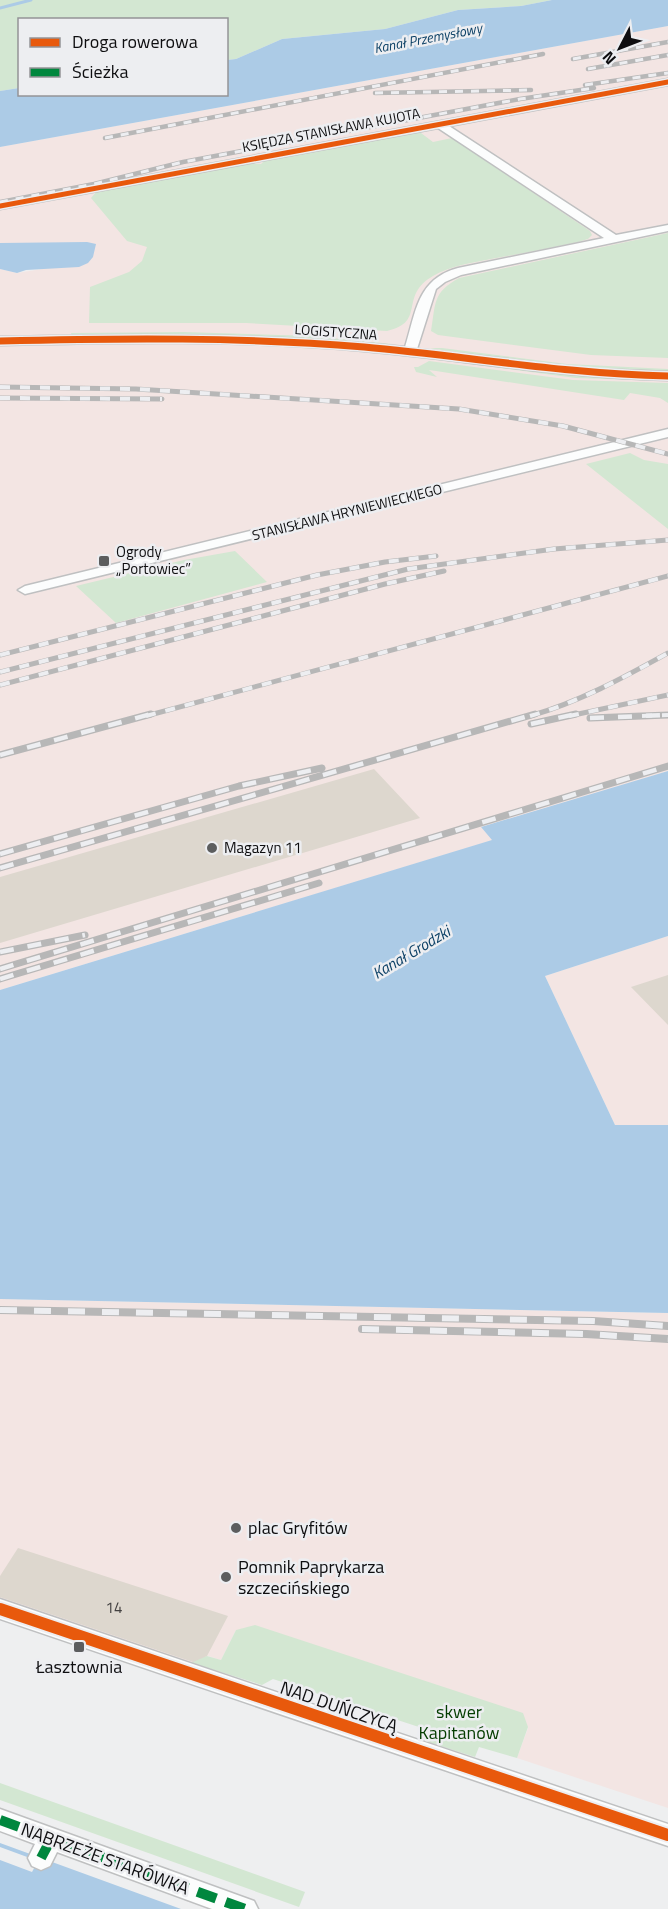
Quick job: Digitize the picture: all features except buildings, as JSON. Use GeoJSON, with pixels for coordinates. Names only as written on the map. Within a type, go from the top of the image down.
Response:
{"type":"FeatureCollection","features":[{"type":"Feature","properties":{"kind":"street","name":"KSIĘDZA STANISŁAWA KUJOTA"},"geometry":{"type":"LineString","coordinates":[[0,206],[668,82]]}},
{"type":"Feature","properties":{"kind":"street"},"geometry":{"type":"LineString","coordinates":[[439,124],[613,239]]}},
{"type":"Feature","properties":{"kind":"street"},"geometry":{"type":"LineString","coordinates":[[412,346],[430,287],[442,278],[458,272],[668,228]]}},
{"type":"Feature","properties":{"kind":"street","name":"LOGISTYCZNA"},"geometry":{"type":"LineString","coordinates":[[0,332],[221,330],[329,334],[575,372],[668,376]]}},
{"type":"Feature","properties":{"kind":"street","name":"LOGISTYCZNA"},"geometry":{"type":"LineString","coordinates":[[0,341],[218,339],[412,346],[574,362],[668,365]]}},
{"type":"Feature","properties":{"kind":"street","name":"STANISŁAWA HRYNIEWIECKIEGO"},"geometry":{"type":"LineString","coordinates":[[25,590],[668,433]]}},
{"type":"Feature","properties":{"kind":"street","name":"NAD DUŃCZYCĄ"},"geometry":{"type":"LineString","coordinates":[[0,1609],[668,1835]]}},
{"type":"Feature","properties":{"kind":"street","name":"NABRZEŻE STARÓWKA"},"geometry":{"type":"LineString","coordinates":[[0,1820],[46,1849],[245,1909]]}},
{"type":"Feature","properties":{"kind":"shaded area"},"geometry":{"type":"Polygon","coordinates":[[[668,26],[668,771],[481,827],[493,840],[0,990],[0,269],[17,273],[42,269],[92,243],[0,243],[0,147],[668,26]]]}},
{"type":"Feature","properties":{"kind":"shaded area"},"geometry":{"type":"Polygon","coordinates":[[[668,936],[668,1125],[615,1125],[545,976],[668,936]]]}},
{"type":"Feature","properties":{"kind":"shaded area"},"geometry":{"type":"Polygon","coordinates":[[[0,1299],[668,1313],[668,1808],[517,1758],[528,1728],[236,1630],[221,1660],[208,1656],[196,1657],[192,1663],[0,1599],[0,1299]]]}},
{"type":"Feature","properties":{"kind":"green space"},"geometry":{"type":"Polygon","coordinates":[[[0,0],[552,0],[521,6],[458,10],[385,29],[282,39],[236,59],[228,60],[228,18],[18,18],[18,88],[0,91],[0,0]]]}},
{"type":"Feature","properties":{"kind":"green space"},"geometry":{"type":"Polygon","coordinates":[[[417,130],[433,142],[452,138],[590,231],[592,235],[578,242],[454,267],[433,276],[417,292],[406,321],[399,327],[387,331],[246,323],[89,323],[90,287],[129,272],[142,261],[147,247],[127,241],[91,198],[97,191],[244,163],[261,164],[265,160],[417,130]]]}},
{"type":"Feature","properties":{"kind":"green space"},"geometry":{"type":"Polygon","coordinates":[[[668,233],[668,358],[591,355],[438,335],[431,331],[435,306],[440,294],[450,283],[459,278],[668,233]]]}},
{"type":"Feature","properties":{"kind":"green space"},"geometry":{"type":"Polygon","coordinates":[[[183,332],[311,336],[393,344],[72,337],[71,333],[183,332]]]}},
{"type":"Feature","properties":{"kind":"green space"},"geometry":{"type":"Polygon","coordinates":[[[429,348],[567,364],[668,369],[668,372],[626,372],[547,366],[429,348]]]}},
{"type":"Feature","properties":{"kind":"green space"},"geometry":{"type":"Polygon","coordinates":[[[431,359],[567,375],[668,379],[668,381],[576,378],[431,359]]]}},
{"type":"Feature","properties":{"kind":"green space"},"geometry":{"type":"Polygon","coordinates":[[[429,361],[573,380],[668,383],[668,403],[660,398],[630,393],[624,400],[429,370],[437,377],[416,372],[414,367],[429,361]]]}},
{"type":"Feature","properties":{"kind":"green space"},"geometry":{"type":"Polygon","coordinates":[[[630,453],[644,460],[668,464],[668,529],[586,464],[630,453]]]}},
{"type":"Feature","properties":{"kind":"green space"},"geometry":{"type":"Polygon","coordinates":[[[235,551],[267,582],[116,623],[76,586],[184,560],[235,551]]]}},
{"type":"Feature","properties":{"kind":"green space","name":"skwer Kapitanów"},"geometry":{"type":"Polygon","coordinates":[[[255,1625],[523,1713],[528,1727],[517,1758],[479,1747],[475,1757],[428,1742],[431,1731],[273,1679],[262,1685],[192,1663],[196,1656],[221,1660],[236,1630],[255,1625]]]}},
{"type":"Feature","properties":{"kind":"green space"},"geometry":{"type":"Polygon","coordinates":[[[0,1783],[305,1892],[299,1907],[0,1800],[0,1783]]]}},
{"type":"Feature","properties":{"kind":"water","name":"Kanał Przemysłowy"},"geometry":{"type":"Polygon","coordinates":[[[552,0],[668,0],[668,26],[0,147],[0,91],[18,88],[18,96],[228,96],[228,60],[236,59],[282,39],[385,29],[458,10],[521,6],[552,0]]]}},
{"type":"Feature","properties":{"kind":"water"},"geometry":{"type":"Polygon","coordinates":[[[87,242],[96,244],[93,257],[88,263],[79,267],[26,270],[17,273],[0,269],[0,243],[87,242]]]}},
{"type":"Feature","properties":{"kind":"water","name":"Kanał Grodzki"},"geometry":{"type":"Polygon","coordinates":[[[668,771],[668,936],[545,976],[615,1125],[668,1125],[668,1313],[0,1299],[0,990],[492,840],[481,827],[668,771]]]}},
{"type":"Feature","properties":{"kind":"water"},"geometry":{"type":"Polygon","coordinates":[[[0,1843],[181,1909],[0,1909],[0,1843]]]}},
{"type":"Feature","properties":{"kind":"pier"},"geometry":{"type":"Polygon","coordinates":[[[0,1847],[38,1861],[32,1872],[0,1860],[0,1847]]]}},
{"type":"Feature","properties":{"kind":"waterway"},"geometry":{"type":"LineString","coordinates":[[0,8],[31,0]]}},
{"type":"Feature","properties":{"kind":"railway"},"geometry":{"type":"LineString","coordinates":[[573,59],[668,42]]}},
{"type":"Feature","properties":{"kind":"railway"},"geometry":{"type":"LineString","coordinates":[[105,138],[543,54]]}},
{"type":"Feature","properties":{"kind":"railway"},"geometry":{"type":"LineString","coordinates":[[588,69],[668,55]]}},
{"type":"Feature","properties":{"kind":"railway"},"geometry":{"type":"LineString","coordinates":[[585,85],[668,73]]}},
{"type":"Feature","properties":{"kind":"railway"},"geometry":{"type":"LineString","coordinates":[[0,202],[94,184],[183,162],[520,99],[594,88]]}},
{"type":"Feature","properties":{"kind":"railway"},"geometry":{"type":"LineString","coordinates":[[375,93],[531,90]]}},
{"type":"Feature","properties":{"kind":"railway"},"geometry":{"type":"LineString","coordinates":[[0,387],[136,389],[459,409],[563,426],[668,454]]}},
{"type":"Feature","properties":{"kind":"railway"},"geometry":{"type":"LineString","coordinates":[[0,398],[162,399]]}},
{"type":"Feature","properties":{"kind":"railway"},"geometry":{"type":"LineString","coordinates":[[0,672],[408,569],[554,549],[668,540]]}},
{"type":"Feature","properties":{"kind":"railway"},"geometry":{"type":"LineString","coordinates":[[0,655],[317,575],[385,562],[436,556]]}},
{"type":"Feature","properties":{"kind":"railway"},"geometry":{"type":"LineString","coordinates":[[0,685],[385,584],[444,571]]}},
{"type":"Feature","properties":{"kind":"railway"},"geometry":{"type":"LineString","coordinates":[[146,716],[668,576]]}},
{"type":"Feature","properties":{"kind":"railway"},"geometry":{"type":"LineString","coordinates":[[530,716],[583,697],[668,653]]}},
{"type":"Feature","properties":{"kind":"railway"},"geometry":{"type":"LineString","coordinates":[[569,716],[668,695]]}},
{"type":"Feature","properties":{"kind":"railway"},"geometry":{"type":"LineString","coordinates":[[0,755],[151,714]]}},
{"type":"Feature","properties":{"kind":"railway"},"geometry":{"type":"LineString","coordinates":[[0,868],[535,714]]}},
{"type":"Feature","properties":{"kind":"railway"},"geometry":{"type":"LineString","coordinates":[[531,724],[576,714]]}},
{"type":"Feature","properties":{"kind":"railway"},"geometry":{"type":"LineString","coordinates":[[590,718],[668,715]]}},
{"type":"Feature","properties":{"kind":"railway"},"geometry":{"type":"LineString","coordinates":[[0,969],[668,766]]}},
{"type":"Feature","properties":{"kind":"railway"},"geometry":{"type":"LineString","coordinates":[[0,854],[239,786],[322,768]]}},
{"type":"Feature","properties":{"kind":"railway"},"geometry":{"type":"LineString","coordinates":[[0,979],[319,883]]}},
{"type":"Feature","properties":{"kind":"railway"},"geometry":{"type":"LineString","coordinates":[[0,952],[85,935]]}},
{"type":"Feature","properties":{"kind":"railway"},"geometry":{"type":"LineString","coordinates":[[0,1310],[593,1321],[668,1326]]}},
{"type":"Feature","properties":{"kind":"railway"},"geometry":{"type":"LineString","coordinates":[[362,1329],[586,1334],[668,1339]]}},
{"type":"Feature","properties":{"kind":"marked path"},"geometry":{"type":"LineString","coordinates":[[0,1820],[245,1909]]}},
{"type":"Feature","properties":{"kind":"marked path"},"geometry":{"type":"LineString","coordinates":[[41,1858],[51,1839]]}},
{"type":"Feature","properties":{"kind":"cycle path"},"geometry":{"type":"LineString","coordinates":[[0,206],[668,82]]}},
{"type":"Feature","properties":{"kind":"cycle path"},"geometry":{"type":"LineString","coordinates":[[0,341],[228,339],[319,343],[592,373],[668,376]]}},
{"type":"Feature","properties":{"kind":"cycle path"},"geometry":{"type":"LineString","coordinates":[[0,1609],[668,1835]]}},
{"type":"Feature","properties":{"kind":"place","name":"Ogrody „Portowiec”"},"geometry":{"type":"Point","coordinates":[104,561]}},
{"type":"Feature","properties":{"kind":"place","name":"Magazyn 11"},"geometry":{"type":"Point","coordinates":[212,848]}},
{"type":"Feature","properties":{"kind":"place","name":"plac Gryfitów"},"geometry":{"type":"Point","coordinates":[236,1528]}},
{"type":"Feature","properties":{"kind":"place","name":"Pomnik Paprykarza szczecińskiego"},"geometry":{"type":"Point","coordinates":[226,1577]}},
{"type":"Feature","properties":{"kind":"place","name":"Łasztownia"},"geometry":{"type":"Point","coordinates":[79,1647]}}]}
